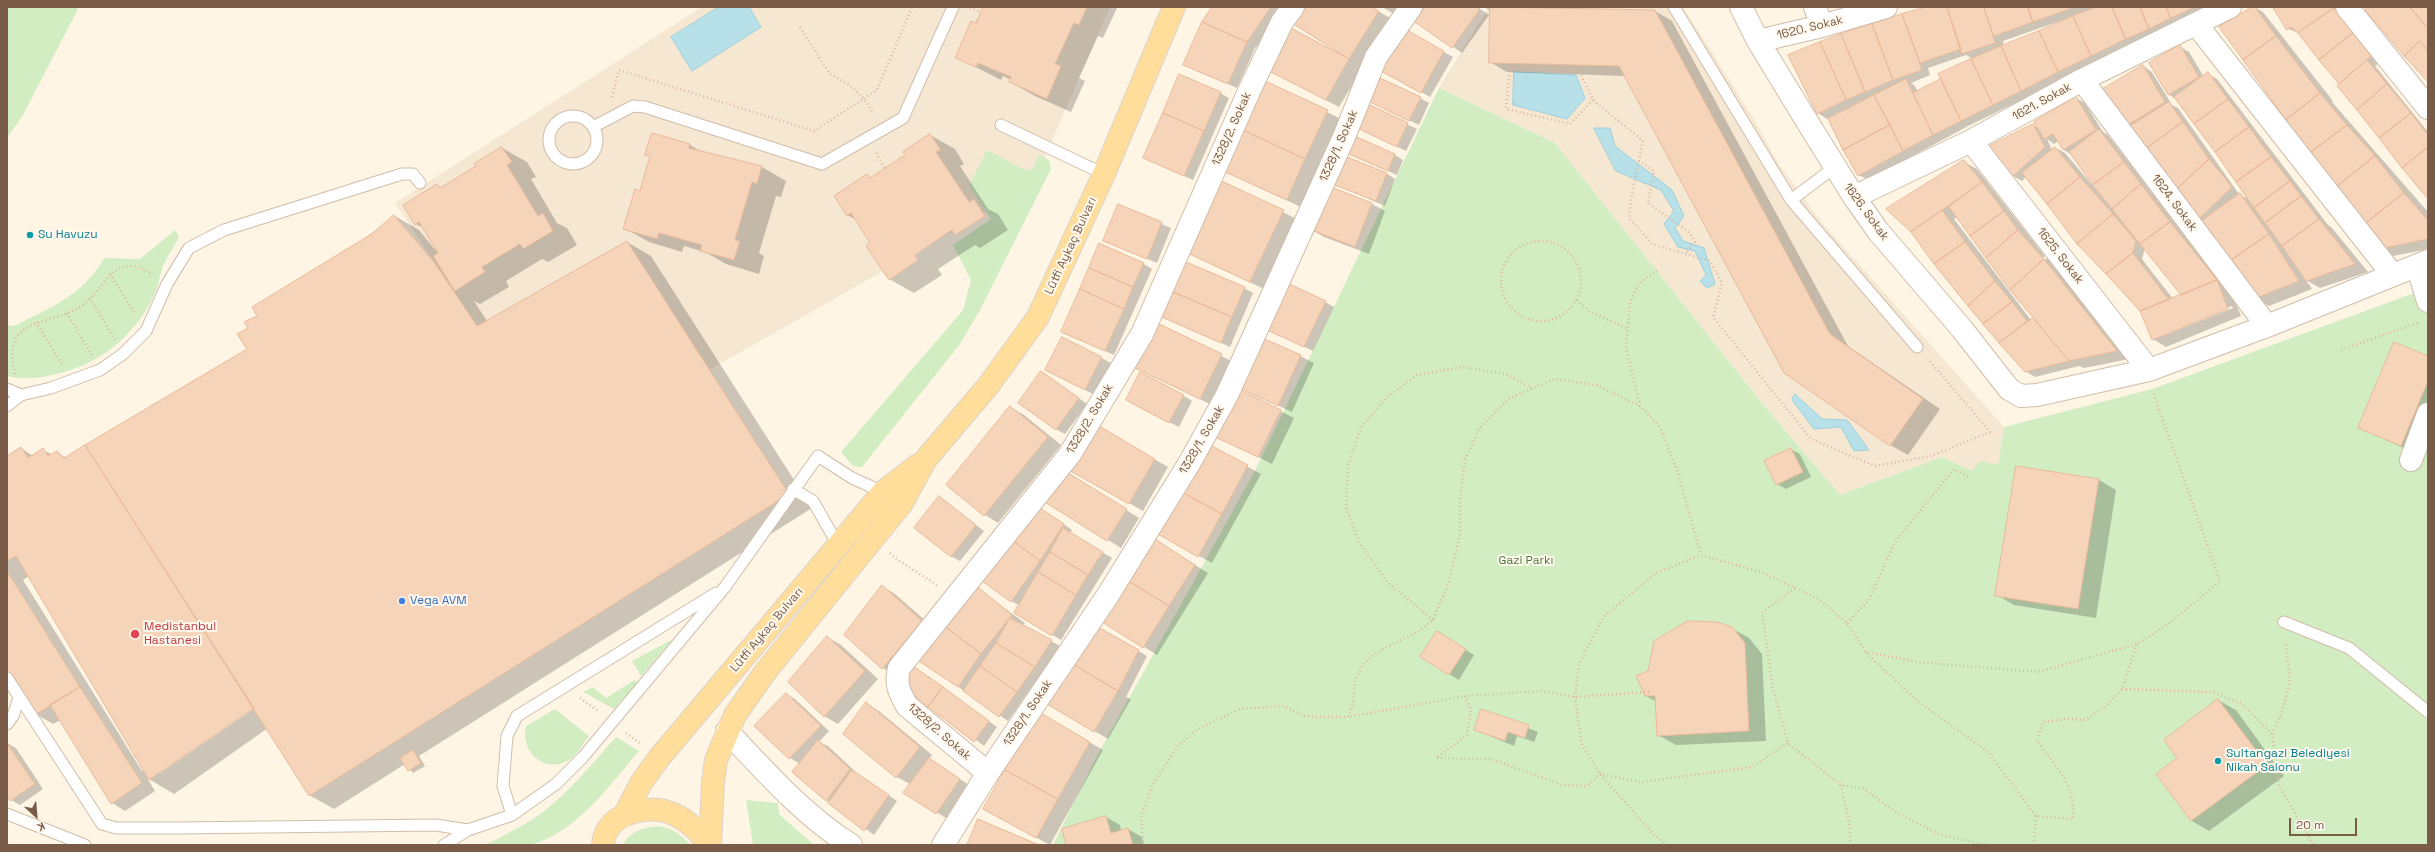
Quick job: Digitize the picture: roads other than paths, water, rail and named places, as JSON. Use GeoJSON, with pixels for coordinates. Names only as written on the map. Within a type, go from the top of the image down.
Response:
{"type":"FeatureCollection","features":[{"type":"Feature","properties":{"kind":"main road","name":"Lütfi Aykaç Bulvarı"},"geometry":{"type":"LineString","coordinates":[[625,814],[641,783],[659,758],[884,492],[926,459],[988,386],[1038,317],[1104,174],[1174,7]]}},
{"type":"Feature","properties":{"kind":"main road","name":"Lütfi Aykaç Bulvarı"},"geometry":{"type":"LineString","coordinates":[[709,845],[716,760],[735,715],[766,672],[902,503],[926,459]]}},
{"type":"Feature","properties":{"kind":"main road"},"geometry":{"type":"LineString","coordinates":[[598,842],[612,823],[625,814],[640,811],[665,811],[684,820],[709,845]]}},
{"type":"Feature","properties":{"kind":"street","name":"1328/2. Sokak"},"geometry":{"type":"LineString","coordinates":[[988,773],[907,706],[899,692],[896,680],[899,668],[1070,454],[1142,334],[1250,89],[1282,22],[1292,7]]}},
{"type":"Feature","properties":{"kind":"street","name":"1328/1. Sokak"},"geometry":{"type":"LineString","coordinates":[[943,845],[988,773],[1108,595],[1194,456],[1227,396],[1344,137],[1376,57],[1411,7]]}},
{"type":"Feature","properties":{"kind":"street","name":"1626. Sokak"},"geometry":{"type":"LineString","coordinates":[[1741,7],[1758,41],[1854,197],[1878,231],[1962,329],[2009,389],[2021,396],[2037,395],[2149,370]]}},
{"type":"Feature","properties":{"kind":"street","name":"1620. Sokak"},"geometry":{"type":"LineString","coordinates":[[1758,41],[1819,16],[1886,7]]}},
{"type":"Feature","properties":{"kind":"street","name":"1621. Sokak"},"geometry":{"type":"LineString","coordinates":[[1854,197],[1971,142],[2082,80],[2230,7]]}},
{"type":"Feature","properties":{"kind":"street"},"geometry":{"type":"LineString","coordinates":[[2347,7],[2428,108]]}},
{"type":"Feature","properties":{"kind":"street"},"geometry":{"type":"LineString","coordinates":[[2196,24],[2392,274]]}},
{"type":"Feature","properties":{"kind":"street","name":"1624. Sokak"},"geometry":{"type":"LineString","coordinates":[[2082,80],[2267,326]]}},
{"type":"Feature","properties":{"kind":"street","name":"1625. Sokak"},"geometry":{"type":"LineString","coordinates":[[1971,142],[2149,370]]}},
{"type":"Feature","properties":{"kind":"street"},"geometry":{"type":"LineString","coordinates":[[2149,370],[2267,326],[2422,263],[2428,301]]}},
{"type":"Feature","properties":{"kind":"street"},"geometry":{"type":"LineString","coordinates":[[2410,460],[2428,414]]}},
{"type":"Feature","properties":{"kind":"street"},"geometry":{"type":"LineString","coordinates":[[727,731],[784,790],[839,838],[851,845]]}},
{"type":"Feature","properties":{"kind":"lane"},"geometry":{"type":"LineString","coordinates":[[593,127],[633,106],[645,107],[822,164],[874,136],[903,118],[953,7]]}},
{"type":"Feature","properties":{"kind":"lane"},"geometry":{"type":"LineString","coordinates":[[1674,7],[1790,200],[1917,346]]}},
{"type":"Feature","properties":{"kind":"lane"},"geometry":{"type":"LineString","coordinates":[[574,116],[581,117],[593,127],[597,134],[595,150],[584,161],[568,163],[554,155],[551,148],[550,133],[559,120],[574,116]]}},
{"type":"Feature","properties":{"kind":"lane"},"geometry":{"type":"LineString","coordinates":[[1001,125],[1104,174]]}},
{"type":"Feature","properties":{"kind":"lane"},"geometry":{"type":"LineString","coordinates":[[1790,200],[1835,167]]}},
{"type":"Feature","properties":{"kind":"lane"},"geometry":{"type":"LineString","coordinates":[[7,406],[21,395],[71,381],[100,370],[123,354],[146,331],[167,284],[189,248],[224,230],[402,174],[413,174],[420,183]]}},
{"type":"Feature","properties":{"kind":"lane"},"geometry":{"type":"LineString","coordinates":[[7,389],[21,395]]}},
{"type":"Feature","properties":{"kind":"lane"},"geometry":{"type":"LineString","coordinates":[[444,845],[468,830],[512,815],[556,784],[583,757],[725,587],[793,489],[818,456],[852,478],[884,492]]}},
{"type":"Feature","properties":{"kind":"lane"},"geometry":{"type":"LineString","coordinates":[[793,489],[813,501],[838,546]]}},
{"type":"Feature","properties":{"kind":"lane"},"geometry":{"type":"LineString","coordinates":[[512,815],[503,786],[507,736],[517,716],[725,587]]}},
{"type":"Feature","properties":{"kind":"lane"},"geometry":{"type":"LineString","coordinates":[[2284,622],[2349,648],[2428,712]]}},
{"type":"Feature","properties":{"kind":"lane"},"geometry":{"type":"LineString","coordinates":[[7,678],[102,824],[116,828],[436,825],[468,830]]}},
{"type":"Feature","properties":{"kind":"lane"},"geometry":{"type":"LineString","coordinates":[[7,724],[13,716],[19,698]]}},
{"type":"Feature","properties":{"kind":"lane"},"geometry":{"type":"LineString","coordinates":[[7,814],[85,845]]}},
{"type":"Feature","properties":{"kind":"water"},"geometry":{"type":"Polygon","coordinates":[[[719,7],[749,7],[761,27],[692,71],[671,37],[719,7]]]}},
{"type":"Feature","properties":{"kind":"water"},"geometry":{"type":"Polygon","coordinates":[[[1514,72],[1576,75],[1585,98],[1567,119],[1513,105],[1514,72]]]}},
{"type":"Feature","properties":{"kind":"water"},"geometry":{"type":"Polygon","coordinates":[[[1594,128],[1610,128],[1615,146],[1672,190],[1684,216],[1675,228],[1683,241],[1704,248],[1715,284],[1707,288],[1700,281],[1706,275],[1695,251],[1678,247],[1664,224],[1674,211],[1661,190],[1616,171],[1594,128]]]}},
{"type":"Feature","properties":{"kind":"water"},"geometry":{"type":"Polygon","coordinates":[[[1795,394],[1822,419],[1847,420],[1869,450],[1854,451],[1841,427],[1814,429],[1792,400],[1795,394]]]}},
{"type":"Feature","properties":{"kind":"place","name":"Su Havuzu"},"geometry":{"type":"Point","coordinates":[30,235]}},
{"type":"Feature","properties":{"kind":"place","name":"Vega AVM"},"geometry":{"type":"Point","coordinates":[402,601]}},
{"type":"Feature","properties":{"kind":"place","name":"Medistanbul Hastanesi"},"geometry":{"type":"Point","coordinates":[135,634]}},
{"type":"Feature","properties":{"kind":"place","name":"Sultangazi Belediyesi Nikah Salonu"},"geometry":{"type":"Point","coordinates":[2218,761]}},
{"type":"Feature","properties":{"kind":"park label","name":"Gazi Parkı"},"geometry":{"type":"Point","coordinates":[1526,561]}}]}
